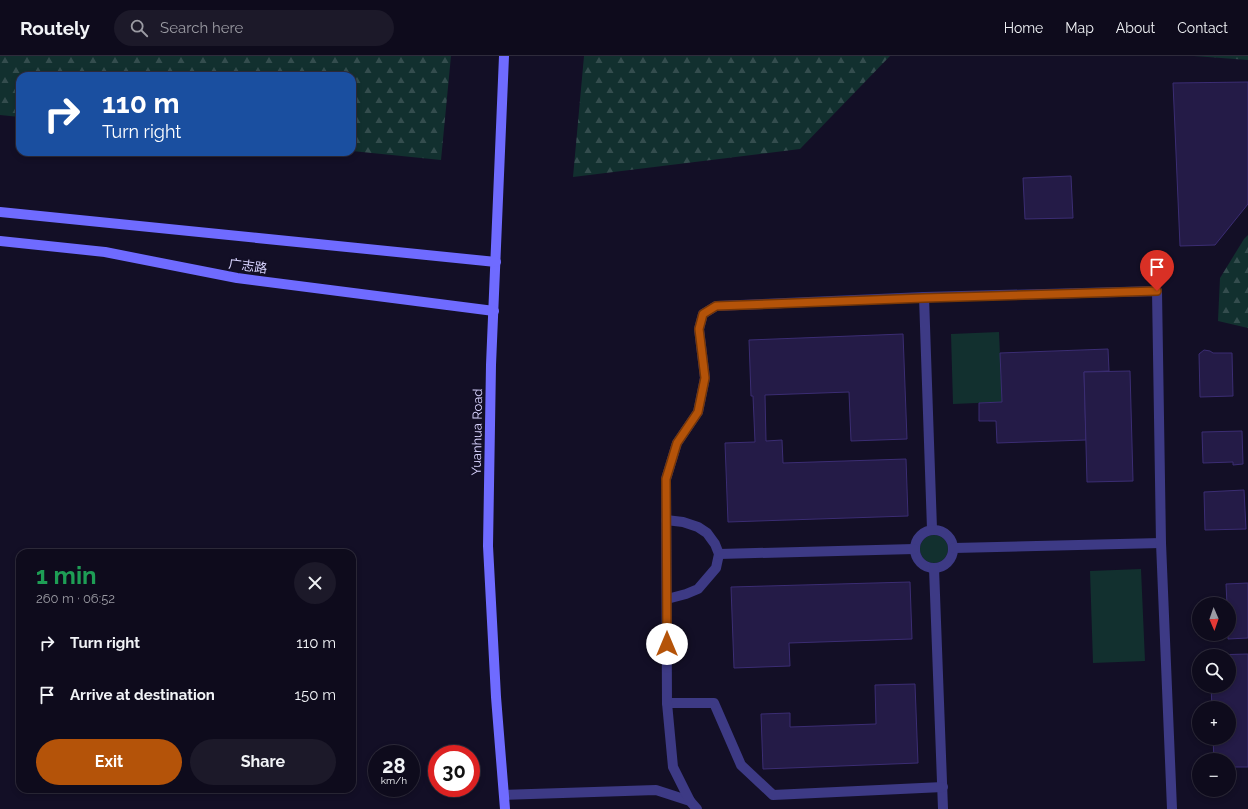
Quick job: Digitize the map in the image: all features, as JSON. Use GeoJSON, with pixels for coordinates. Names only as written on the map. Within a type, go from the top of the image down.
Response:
{"type":"FeatureCollection","features":[{"type":"Feature","properties":{"kind":"street","name":"Yuanhua Road"},"geometry":{"type":"LineString","coordinates":[[504,56],[491,365],[488,546],[496,697],[505,809]]}},
{"type":"Feature","properties":{"kind":"street"},"geometry":{"type":"LineString","coordinates":[[0,212],[496,262]]}},
{"type":"Feature","properties":{"kind":"street","name":"广志路"},"geometry":{"type":"LineString","coordinates":[[0,241],[105,252],[237,278],[494,310]]}},
{"type":"Feature","properties":{"kind":"street"},"geometry":{"type":"LineString","coordinates":[[694,805],[673,767],[667,704],[666,479],[677,443],[698,412],[705,378],[699,329],[703,314],[716,306],[1157,291],[1161,543],[1172,809]]}},
{"type":"Feature","properties":{"kind":"street"},"geometry":{"type":"LineString","coordinates":[[924,298],[932,529]]}},
{"type":"Feature","properties":{"kind":"street"},"geometry":{"type":"LineString","coordinates":[[666,520],[698,526],[707,533],[715,544],[719,554],[716,568],[698,589],[667,599]]}},
{"type":"Feature","properties":{"kind":"street"},"geometry":{"type":"LineString","coordinates":[[932,529],[944,532],[949,536],[954,548],[950,560],[940,567],[934,568],[923,565],[918,561],[914,549],[915,544],[921,534],[932,529]]}},
{"type":"Feature","properties":{"kind":"street"},"geometry":{"type":"LineString","coordinates":[[954,548],[1161,543]]}},
{"type":"Feature","properties":{"kind":"street"},"geometry":{"type":"LineString","coordinates":[[719,554],[914,549]]}},
{"type":"Feature","properties":{"kind":"street"},"geometry":{"type":"LineString","coordinates":[[934,568],[943,809]]}},
{"type":"Feature","properties":{"kind":"street"},"geometry":{"type":"LineString","coordinates":[[667,704],[714,703],[741,765],[773,795],[942,787]]}},
{"type":"Feature","properties":{"kind":"street"},"geometry":{"type":"LineString","coordinates":[[504,795],[656,790],[694,805]]}},
{"type":"Feature","properties":{"kind":"green space"},"geometry":{"type":"Polygon","coordinates":[[[0,56],[451,56],[441,160],[356,151],[356,72],[16,72],[16,117],[0,115],[0,56]]]}},
{"type":"Feature","properties":{"kind":"green space"},"geometry":{"type":"Polygon","coordinates":[[[584,56],[890,56],[800,149],[573,177],[584,56]]]}},
{"type":"Feature","properties":{"kind":"green space"},"geometry":{"type":"Polygon","coordinates":[[[1194,56],[1248,56],[1248,60],[1194,56]]]}},
{"type":"Feature","properties":{"kind":"green space"},"geometry":{"type":"Polygon","coordinates":[[[1248,235],[1248,328],[1218,321],[1220,278],[1248,235]]]}},
{"type":"Feature","properties":{"kind":"green space"},"geometry":{"type":"Polygon","coordinates":[[[999,332],[1002,402],[953,404],[951,334],[999,332]]]}},
{"type":"Feature","properties":{"kind":"green space"},"geometry":{"type":"Polygon","coordinates":[[[934,535],[944,539],[948,549],[944,559],[934,563],[924,559],[920,549],[924,539],[934,535]]]}},
{"type":"Feature","properties":{"kind":"green space"},"geometry":{"type":"Polygon","coordinates":[[[1141,569],[1145,661],[1093,663],[1090,571],[1141,569]]]}},
{"type":"Feature","properties":{"kind":"building"},"geometry":{"type":"Polygon","coordinates":[[[1248,82],[1248,204],[1215,245],[1180,246],[1173,83],[1248,82]]]}},
{"type":"Feature","properties":{"kind":"building"},"geometry":{"type":"Polygon","coordinates":[[[1071,176],[1073,218],[1025,219],[1023,178],[1071,176]]]}},
{"type":"Feature","properties":{"kind":"building"},"geometry":{"type":"Polygon","coordinates":[[[903,334],[907,439],[851,441],[849,392],[765,395],[766,441],[782,440],[783,463],[906,459],[908,516],[728,522],[725,443],[755,442],[753,396],[751,396],[749,340],[903,334]]]}},
{"type":"Feature","properties":{"kind":"building"},"geometry":{"type":"Polygon","coordinates":[[[1108,349],[1109,371],[1084,372],[1086,440],[997,443],[996,421],[979,421],[979,403],[1002,402],[1000,353],[1108,349]]]}},
{"type":"Feature","properties":{"kind":"building"},"geometry":{"type":"Polygon","coordinates":[[[1204,350],[1213,353],[1232,353],[1233,396],[1200,397],[1199,354],[1204,350]]]}},
{"type":"Feature","properties":{"kind":"building"},"geometry":{"type":"Polygon","coordinates":[[[1130,371],[1133,481],[1087,482],[1084,372],[1130,371]]]}},
{"type":"Feature","properties":{"kind":"building"},"geometry":{"type":"Polygon","coordinates":[[[1242,431],[1243,464],[1233,465],[1233,462],[1203,463],[1202,432],[1242,431]]]}},
{"type":"Feature","properties":{"kind":"building"},"geometry":{"type":"Polygon","coordinates":[[[1244,490],[1246,529],[1205,530],[1204,492],[1244,490]]]}},
{"type":"Feature","properties":{"kind":"building"},"geometry":{"type":"Polygon","coordinates":[[[910,582],[912,639],[789,643],[790,666],[734,668],[731,587],[910,582]]]}},
{"type":"Feature","properties":{"kind":"building"},"geometry":{"type":"Polygon","coordinates":[[[1248,583],[1248,638],[1236,639],[1236,597],[1227,597],[1226,584],[1248,583]]]}},
{"type":"Feature","properties":{"kind":"building"},"geometry":{"type":"Polygon","coordinates":[[[1236,654],[1248,654],[1248,767],[1236,767],[1236,753],[1214,753],[1213,745],[1236,745],[1236,701],[1212,701],[1211,693],[1236,693],[1236,654]]]}},
{"type":"Feature","properties":{"kind":"building"},"geometry":{"type":"Polygon","coordinates":[[[915,684],[918,763],[763,769],[761,714],[790,713],[790,727],[876,724],[875,685],[915,684]]]}},
{"type":"Feature","properties":{"kind":"route"},"geometry":{"type":"LineString","coordinates":[[667,644],[666,479],[677,443],[698,412],[705,378],[699,329],[703,314],[716,306],[1157,291]]}}]}
